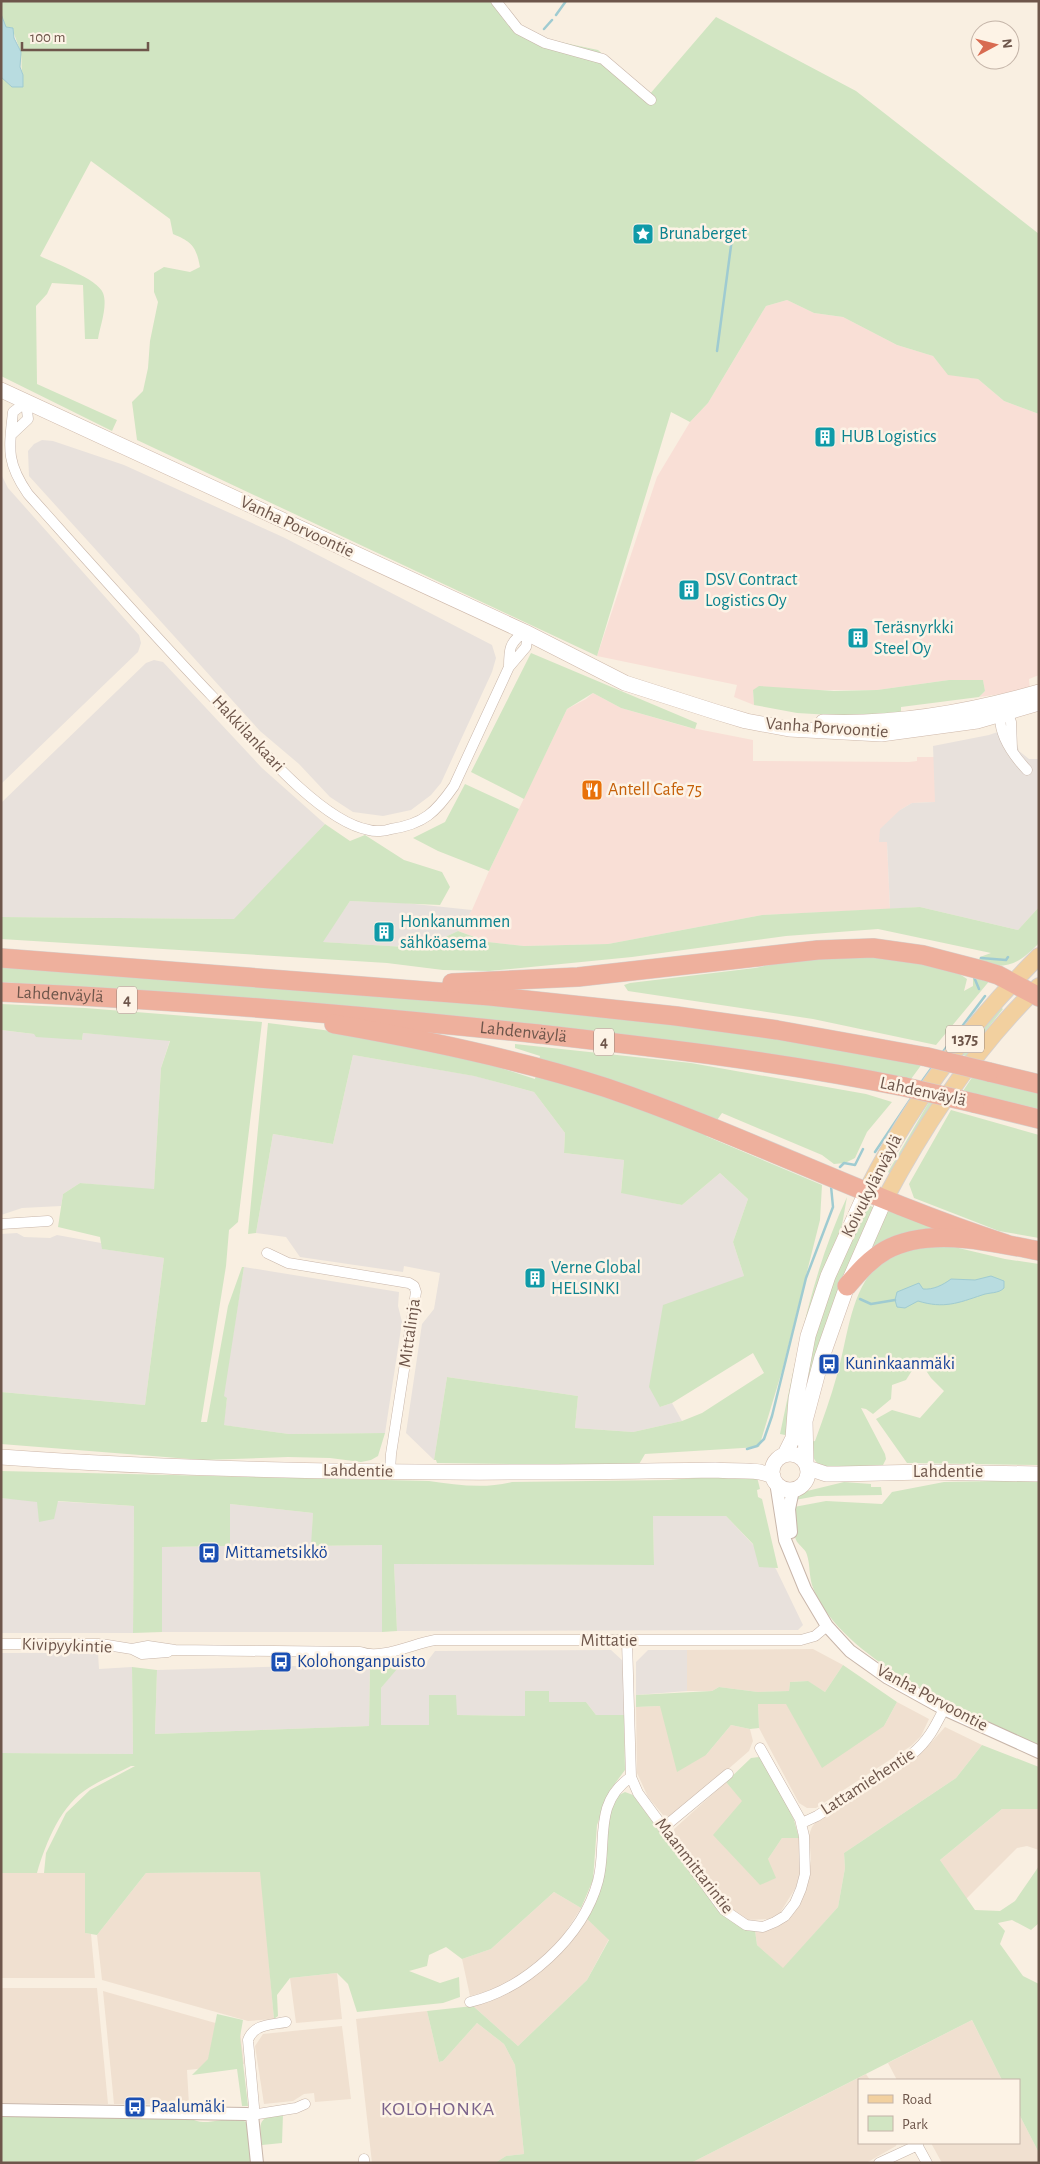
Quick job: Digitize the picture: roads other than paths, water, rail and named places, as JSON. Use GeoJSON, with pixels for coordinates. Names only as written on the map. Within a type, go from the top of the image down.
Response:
{"type":"FeatureCollection","features":[{"type":"Feature","properties":{"kind":"highway"},"geometry":{"type":"LineString","coordinates":[[386,986],[578,978],[818,950],[873,948],[923,955],[985,971],[1036,992]]}},
{"type":"Feature","properties":{"kind":"highway","name":"Lahdenväylä"},"geometry":{"type":"LineString","coordinates":[[1,958],[386,986],[676,1016],[777,1030],[928,1057],[1039,1084]]}},
{"type":"Feature","properties":{"kind":"highway","name":"Lahdenväylä"},"geometry":{"type":"LineString","coordinates":[[1,992],[384,1017],[675,1049],[781,1065],[905,1088],[1039,1119]]}},
{"type":"Feature","properties":{"kind":"highway"},"geometry":{"type":"LineString","coordinates":[[237,1007],[488,1054],[606,1088],[680,1115],[957,1228],[1006,1244]]}},
{"type":"Feature","properties":{"kind":"highway"},"geometry":{"type":"LineString","coordinates":[[846,1286],[871,1260],[886,1250],[909,1240],[938,1237],[1006,1244],[1039,1251]]}},
{"type":"Feature","properties":{"kind":"main road","name":"Vanha Porvoontie"},"geometry":{"type":"LineString","coordinates":[[1,390],[525,632],[592,665],[747,712],[812,722],[909,719],[1004,710],[1039,703]]}},
{"type":"Feature","properties":{"kind":"main road","name":"Vanha Porvoontie"},"geometry":{"type":"LineString","coordinates":[[1004,710],[1039,692]]}},
{"type":"Feature","properties":{"kind":"main road","name":"Koivukylänväylä"},"geometry":{"type":"LineString","coordinates":[[782,1456],[793,1438],[796,1399],[808,1336],[828,1276],[866,1192],[906,1121],[936,1076],[1012,983],[1039,956]]}},
{"type":"Feature","properties":{"kind":"main road","name":"Koivukylänväylä"},"geometry":{"type":"LineString","coordinates":[[807,1465],[805,1421],[822,1357],[846,1286],[885,1199],[918,1140],[957,1082],[997,1031],[1036,992]]}},
{"type":"Feature","properties":{"kind":"main road"},"geometry":{"type":"LineString","coordinates":[[796,1454],[807,1465],[809,1474],[798,1488],[781,1488],[774,1479],[774,1463],[782,1456],[796,1454]]}},
{"type":"Feature","properties":{"kind":"main road","name":"Lahdentie"},"geometry":{"type":"LineString","coordinates":[[715,1470],[731,1464],[782,1456]]}},
{"type":"Feature","properties":{"kind":"main road","name":"Lahdentie"},"geometry":{"type":"LineString","coordinates":[[1,1457],[204,1469],[390,1472],[715,1470],[731,1472],[758,1470],[774,1479]]}},
{"type":"Feature","properties":{"kind":"main road","name":"Lahdentie"},"geometry":{"type":"LineString","coordinates":[[807,1465],[826,1474],[925,1472],[1039,1474]]}},
{"type":"Feature","properties":{"kind":"main road","name":"Lahdentie"},"geometry":{"type":"LineString","coordinates":[[798,1488],[858,1474]]}},
{"type":"Feature","properties":{"kind":"street"},"geometry":{"type":"LineString","coordinates":[[496,1],[518,29],[545,43],[603,59],[651,100]]}},
{"type":"Feature","properties":{"kind":"street"},"geometry":{"type":"LineString","coordinates":[[12,434],[28,419],[26,402]]}},
{"type":"Feature","properties":{"kind":"street","name":"Hakkilankaari"},"geometry":{"type":"LineString","coordinates":[[26,402],[13,412],[10,451],[11,464],[15,476],[28,494],[159,640],[289,778],[340,819],[369,831],[404,828],[420,822],[442,804],[454,786],[510,667],[526,647],[525,632]]}},
{"type":"Feature","properties":{"kind":"street"},"geometry":{"type":"LineString","coordinates":[[1004,710],[1000,725],[1004,736],[1017,760],[1027,770]]}},
{"type":"Feature","properties":{"kind":"street"},"geometry":{"type":"LineString","coordinates":[[1,1224],[48,1221]]}},
{"type":"Feature","properties":{"kind":"street","name":"Mittalinja"},"geometry":{"type":"LineString","coordinates":[[267,1253],[288,1263],[408,1283],[414,1286],[416,1292],[391,1454],[390,1472]]}},
{"type":"Feature","properties":{"kind":"street","name":"Vanha Porvoontie"},"geometry":{"type":"LineString","coordinates":[[774,1479],[785,1540],[805,1590],[827,1626],[850,1651],[888,1678],[944,1709],[1039,1752]]}},
{"type":"Feature","properties":{"kind":"street","name":"Vanha Porvoontie"},"geometry":{"type":"LineString","coordinates":[[792,1554],[789,1508],[798,1488]]}},
{"type":"Feature","properties":{"kind":"street","name":"Mittatie"},"geometry":{"type":"LineString","coordinates":[[148,1650],[360,1652],[376,1656],[389,1650],[434,1640],[801,1640],[815,1636],[827,1626]]}},
{"type":"Feature","properties":{"kind":"street","name":"Maanmittarintie"},"geometry":{"type":"LineString","coordinates":[[627,1641],[631,1777],[638,1793],[724,1910],[746,1925],[763,1927],[785,1916],[794,1904],[805,1874],[806,1856],[802,1823],[760,1748]]}},
{"type":"Feature","properties":{"kind":"street","name":"Kivipyykintie"},"geometry":{"type":"LineString","coordinates":[[1,1644],[101,1644],[148,1650]]}},
{"type":"Feature","properties":{"kind":"street","name":"Lattamiehentie"},"geometry":{"type":"LineString","coordinates":[[802,1823],[817,1816],[912,1754],[932,1734],[944,1709]]}},
{"type":"Feature","properties":{"kind":"street"},"geometry":{"type":"LineString","coordinates":[[663,1828],[728,1774]]}},
{"type":"Feature","properties":{"kind":"street"},"geometry":{"type":"LineString","coordinates":[[470,2002],[486,1998],[504,1990],[533,1972],[566,1938],[582,1916],[598,1881],[602,1826],[606,1809],[623,1782],[631,1777]]}},
{"type":"Feature","properties":{"kind":"street"},"geometry":{"type":"LineString","coordinates":[[257,2163],[248,2040],[254,2029],[258,2027],[286,2022]]}},
{"type":"Feature","properties":{"kind":"street"},"geometry":{"type":"LineString","coordinates":[[1,2110],[234,2113],[252,2115],[296,2108],[305,2104]]}},
{"type":"Feature","properties":{"kind":"street"},"geometry":{"type":"LineString","coordinates":[[879,2163],[917,2144],[927,2163]]}},
{"type":"Feature","properties":{"kind":"water"},"geometry":{"type":"Polygon","coordinates":[[[1,14],[6,27],[13,28],[14,38],[21,52],[20,67],[23,75],[23,87],[12,87],[1,77],[1,14]]]}},
{"type":"Feature","properties":{"kind":"water"},"geometry":{"type":"Polygon","coordinates":[[[991,1276],[1004,1281],[1004,1288],[1002,1290],[951,1304],[936,1305],[918,1301],[905,1308],[897,1307],[895,1300],[897,1292],[919,1283],[923,1289],[930,1289],[938,1287],[951,1279],[975,1280],[991,1276]]]}},
{"type":"Feature","properties":{"kind":"waterway"},"geometry":{"type":"LineString","coordinates":[[556,15],[566,1]]}},
{"type":"Feature","properties":{"kind":"waterway"},"geometry":{"type":"LineString","coordinates":[[544,29],[552,20]]}},
{"type":"Feature","properties":{"kind":"waterway"},"geometry":{"type":"LineString","coordinates":[[717,351],[733,231]]}},
{"type":"Feature","properties":{"kind":"waterway"},"geometry":{"type":"LineString","coordinates":[[981,958],[1006,960],[1008,957]]}},
{"type":"Feature","properties":{"kind":"waterway"},"geometry":{"type":"LineString","coordinates":[[974,977],[979,989]]}},
{"type":"Feature","properties":{"kind":"waterway"},"geometry":{"type":"LineString","coordinates":[[942,1053],[985,996]]}},
{"type":"Feature","properties":{"kind":"waterway"},"geometry":{"type":"LineString","coordinates":[[920,1084],[933,1066]]}},
{"type":"Feature","properties":{"kind":"waterway"},"geometry":{"type":"LineString","coordinates":[[875,1152],[912,1097]]}},
{"type":"Feature","properties":{"kind":"waterway"},"geometry":{"type":"LineString","coordinates":[[840,1167],[844,1163],[855,1165],[863,1149]]}},
{"type":"Feature","properties":{"kind":"waterway"},"geometry":{"type":"LineString","coordinates":[[747,1449],[757,1446],[764,1439],[772,1416],[806,1278],[833,1207],[831,1186]]}},
{"type":"Feature","properties":{"kind":"waterway"},"geometry":{"type":"LineString","coordinates":[[860,1299],[871,1304],[895,1300]]}},
{"type":"Feature","properties":{"kind":"place","name":"Brunaberget"},"geometry":{"type":"Point","coordinates":[643,234]}},
{"type":"Feature","properties":{"kind":"place","name":"HUB Logistics"},"geometry":{"type":"Point","coordinates":[825,437]}},
{"type":"Feature","properties":{"kind":"place","name":"DSV Contract Logistics Oy"},"geometry":{"type":"Point","coordinates":[689,590]}},
{"type":"Feature","properties":{"kind":"place","name":"Teräsnyrkki Steel Oy"},"geometry":{"type":"Point","coordinates":[858,638]}},
{"type":"Feature","properties":{"kind":"place","name":"Antell Cafe 75"},"geometry":{"type":"Point","coordinates":[592,790]}},
{"type":"Feature","properties":{"kind":"place","name":"Honkanummen sähköasema"},"geometry":{"type":"Point","coordinates":[384,932]}},
{"type":"Feature","properties":{"kind":"place","name":"Verne Global HELSINKI"},"geometry":{"type":"Point","coordinates":[535,1278]}},
{"type":"Feature","properties":{"kind":"place","name":"Kuninkaanmäki"},"geometry":{"type":"Point","coordinates":[829,1364]}},
{"type":"Feature","properties":{"kind":"place","name":"Mittametsikkö"},"geometry":{"type":"Point","coordinates":[209,1553]}},
{"type":"Feature","properties":{"kind":"place","name":"Kolohonganpuisto"},"geometry":{"type":"Point","coordinates":[281,1662]}},
{"type":"Feature","properties":{"kind":"place","name":"Paalumäki"},"geometry":{"type":"Point","coordinates":[135,2107]}},
{"type":"Feature","properties":{"kind":"district","name":"KOLOHONKA"},"geometry":{"type":"Point","coordinates":[438,2109]}}]}
